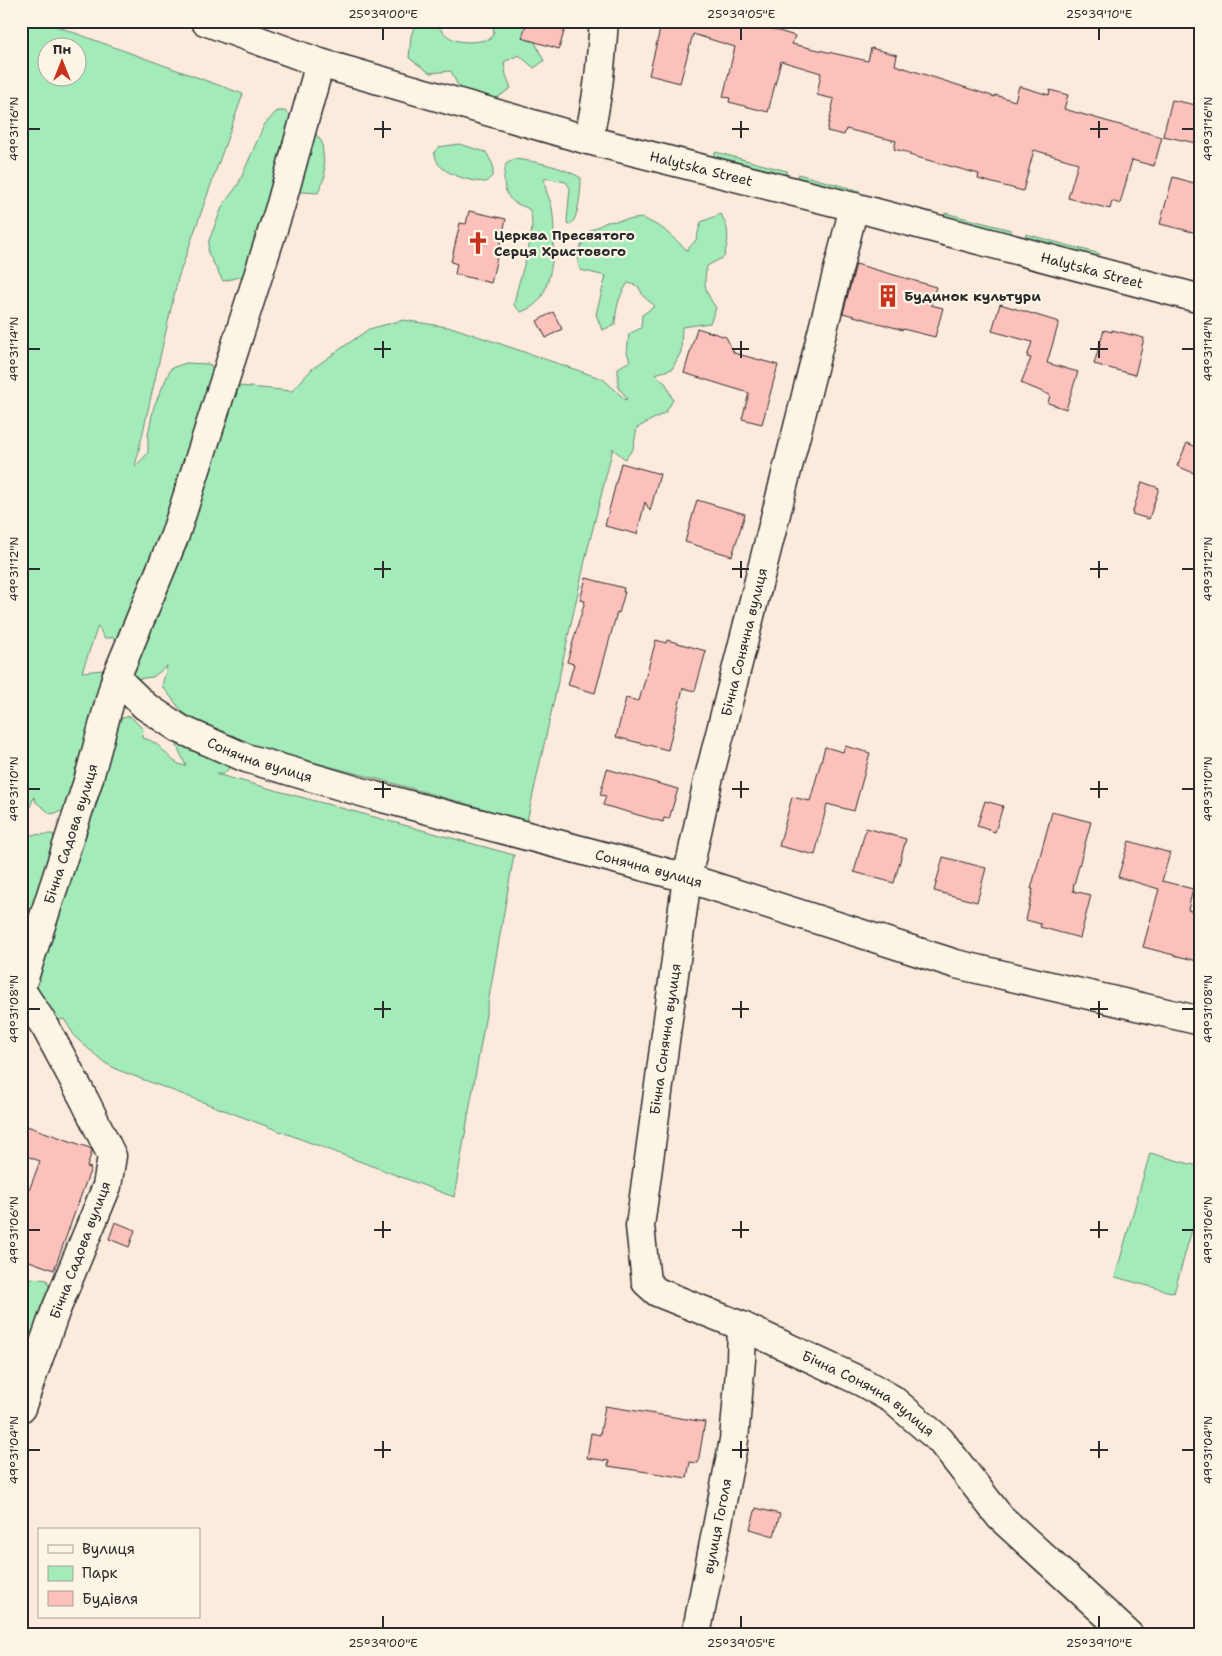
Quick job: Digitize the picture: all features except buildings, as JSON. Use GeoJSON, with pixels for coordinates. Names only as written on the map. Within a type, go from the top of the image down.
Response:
{"type":"FeatureCollection","features":[{"type":"Feature","properties":{"kind":"street","name":"Halytska Street"},"geometry":{"type":"LineString","coordinates":[[205,21],[320,63],[588,140],[854,207],[1201,299]]}},
{"type":"Feature","properties":{"kind":"street"},"geometry":{"type":"LineString","coordinates":[[588,140],[594,117],[600,77],[604,21]]}},
{"type":"Feature","properties":{"kind":"street","name":"Бічна Садова вулиця"},"geometry":{"type":"LineString","coordinates":[[21,1408],[55,1312],[107,1186],[112,1156],[46,1028],[21,989],[89,778],[116,678],[175,535],[280,204],[320,63]]}},
{"type":"Feature","properties":{"kind":"street","name":"Бічна Сонячна вулиця"},"geometry":{"type":"LineString","coordinates":[[854,207],[708,780],[687,878],[640,1226],[646,1282],[658,1292],[742,1326],[862,1382],[892,1399],[940,1440],[1000,1517],[1129,1635]]}},
{"type":"Feature","properties":{"kind":"street","name":"Сонячна вулиця"},"geometry":{"type":"LineString","coordinates":[[116,678],[145,706],[180,729],[246,758],[375,796],[687,878],[956,964],[1201,1021]]}},
{"type":"Feature","properties":{"kind":"street","name":"вулиця Гоголя"},"geometry":{"type":"LineString","coordinates":[[696,1635],[734,1440],[742,1326]]}},
{"type":"Feature","properties":{"kind":"green space"},"geometry":{"type":"Polygon","coordinates":[[[21,21],[42,21],[243,94],[178,278],[135,467],[148,453],[148,435],[154,406],[171,368],[186,363],[208,364],[211,365],[214,373],[236,374],[236,397],[239,386],[292,391],[312,369],[369,329],[403,320],[454,328],[603,379],[626,400],[627,398],[618,387],[618,368],[630,361],[627,352],[629,334],[641,328],[642,315],[655,306],[644,297],[638,286],[628,283],[618,303],[615,325],[602,330],[596,314],[606,276],[580,270],[578,261],[579,249],[591,230],[607,222],[643,218],[662,228],[687,250],[696,240],[701,222],[721,214],[726,225],[728,240],[724,257],[707,266],[705,284],[707,293],[716,308],[710,323],[682,327],[681,352],[672,369],[655,374],[666,384],[673,400],[666,412],[637,428],[633,449],[625,459],[613,448],[587,552],[527,821],[374,778],[250,746],[207,731],[181,710],[162,686],[167,666],[153,677],[128,680],[115,638],[104,638],[98,626],[82,672],[103,670],[111,678],[90,759],[75,768],[81,802],[78,807],[51,814],[36,802],[34,797],[21,829],[21,21]]]}},
{"type":"Feature","properties":{"kind":"green space"},"geometry":{"type":"Polygon","coordinates":[[[416,21],[436,21],[446,35],[452,39],[473,42],[490,39],[494,32],[492,21],[534,21],[533,38],[544,61],[534,68],[519,55],[504,62],[511,88],[497,98],[472,97],[457,84],[451,71],[430,73],[409,58],[411,36],[416,21]]]}},
{"type":"Feature","properties":{"kind":"green space"},"geometry":{"type":"Polygon","coordinates":[[[277,111],[285,111],[293,119],[315,133],[322,142],[325,176],[318,193],[274,190],[265,210],[260,237],[244,276],[223,281],[208,253],[209,240],[223,205],[238,185],[264,125],[277,111]]]}},
{"type":"Feature","properties":{"kind":"green space"},"geometry":{"type":"Polygon","coordinates":[[[459,144],[486,152],[493,165],[493,175],[486,182],[474,181],[453,174],[438,163],[434,152],[439,147],[459,144]]]}},
{"type":"Feature","properties":{"kind":"green space"},"geometry":{"type":"Polygon","coordinates":[[[715,152],[787,171],[784,182],[712,163],[715,152]]]}},
{"type":"Feature","properties":{"kind":"green space"},"geometry":{"type":"Polygon","coordinates":[[[515,159],[549,165],[581,178],[576,216],[568,225],[570,188],[566,182],[545,178],[553,218],[554,241],[551,265],[542,296],[533,306],[521,312],[514,305],[530,242],[532,218],[529,209],[510,199],[505,190],[504,174],[506,164],[515,159]]]}},
{"type":"Feature","properties":{"kind":"green space"},"geometry":{"type":"Polygon","coordinates":[[[798,174],[860,191],[857,201],[795,184],[798,174]]]}},
{"type":"Feature","properties":{"kind":"green space"},"geometry":{"type":"Polygon","coordinates":[[[945,213],[1011,230],[1008,241],[942,223],[945,213]]]}},
{"type":"Feature","properties":{"kind":"green space"},"geometry":{"type":"Polygon","coordinates":[[[1026,234],[1100,254],[1097,265],[1023,244],[1026,234]]]}},
{"type":"Feature","properties":{"kind":"green space"},"geometry":{"type":"Polygon","coordinates":[[[130,716],[143,729],[142,738],[156,744],[179,764],[186,766],[177,746],[182,738],[232,766],[223,774],[216,774],[514,855],[454,1197],[118,1070],[105,1063],[76,1038],[64,1019],[48,1023],[38,996],[36,954],[85,812],[94,813],[106,770],[98,756],[108,722],[130,716]]]}},
{"type":"Feature","properties":{"kind":"green space"},"geometry":{"type":"Polygon","coordinates":[[[53,834],[60,859],[21,962],[21,841],[28,835],[53,834]]]}},
{"type":"Feature","properties":{"kind":"green space"},"geometry":{"type":"Polygon","coordinates":[[[1150,1153],[1201,1167],[1201,1198],[1174,1293],[1115,1277],[1150,1153]]]}},
{"type":"Feature","properties":{"kind":"green space"},"geometry":{"type":"Polygon","coordinates":[[[33,1278],[47,1280],[51,1291],[21,1363],[21,1301],[27,1280],[33,1278]]]}},
{"type":"Feature","properties":{"kind":"place","name":"Церква Пресвятого Серця Христового"},"geometry":{"type":"Point","coordinates":[478,243]}},
{"type":"Feature","properties":{"kind":"place","name":"Будинок культури"},"geometry":{"type":"Point","coordinates":[888,296]}}]}
